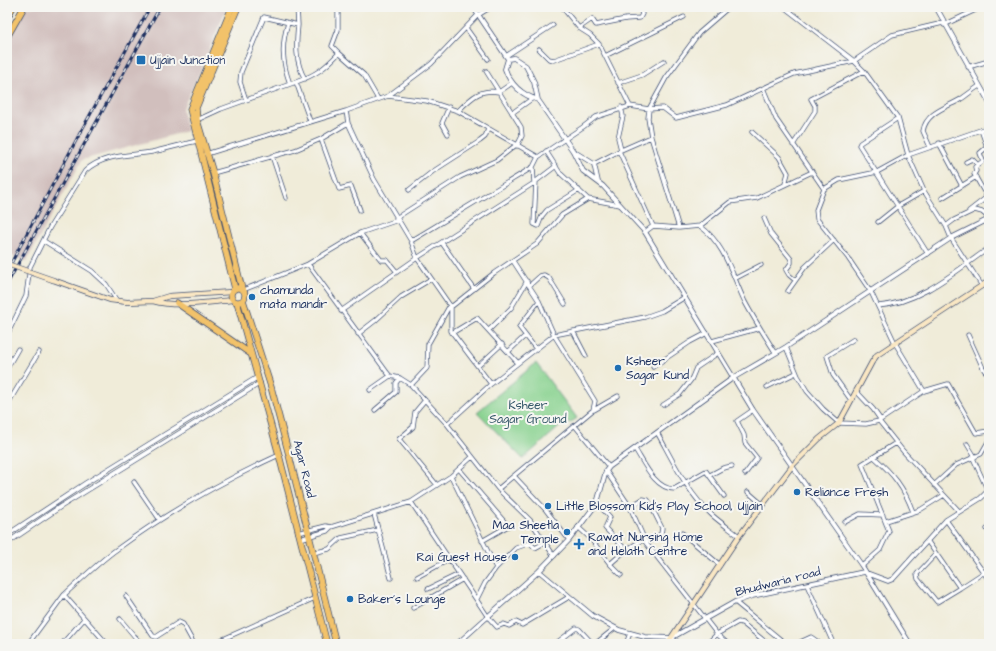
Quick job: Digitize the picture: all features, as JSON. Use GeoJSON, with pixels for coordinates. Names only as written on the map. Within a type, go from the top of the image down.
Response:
{"type":"FeatureCollection","features":[{"type":"Feature","properties":{"kind":"main road"},"geometry":{"type":"LineString","coordinates":[[7,18],[13,7]]}},
{"type":"Feature","properties":{"kind":"main road"},"geometry":{"type":"LineString","coordinates":[[7,37],[24,7]]}},
{"type":"Feature","properties":{"kind":"main road"},"geometry":{"type":"LineString","coordinates":[[232,7],[190,106],[191,119],[235,301],[259,380],[327,644]]}},
{"type":"Feature","properties":{"kind":"main road","name":"Agar Road"},"geometry":{"type":"LineString","coordinates":[[238,7],[198,100],[196,108],[197,120],[214,173],[245,297],[243,300],[271,387],[336,644]]}},
{"type":"Feature","properties":{"kind":"main road"},"geometry":{"type":"LineString","coordinates":[[7,264],[117,301],[153,301],[169,296],[243,290]]}},
{"type":"Feature","properties":{"kind":"main road"},"geometry":{"type":"LineString","coordinates":[[667,644],[694,606],[739,536],[793,465],[819,439],[839,423],[877,355],[989,281]]}},
{"type":"Feature","properties":{"kind":"main road"},"geometry":{"type":"LineString","coordinates":[[153,301],[159,303],[177,303],[243,300]]}},
{"type":"Feature","properties":{"kind":"main road"},"geometry":{"type":"LineString","coordinates":[[177,303],[252,354]]}},
{"type":"Feature","properties":{"kind":"street"},"geometry":{"type":"LineString","coordinates":[[297,7],[298,25],[296,45],[298,59],[306,79]]}},
{"type":"Feature","properties":{"kind":"street"},"geometry":{"type":"LineString","coordinates":[[338,7],[338,30],[332,46],[364,75],[378,99]]}},
{"type":"Feature","properties":{"kind":"street"},"geometry":{"type":"LineString","coordinates":[[473,7],[507,57],[505,69],[512,83],[521,92],[538,100]]}},
{"type":"Feature","properties":{"kind":"street"},"geometry":{"type":"LineString","coordinates":[[201,156],[346,111],[388,96],[431,64],[478,15],[490,7]]}},
{"type":"Feature","properties":{"kind":"street"},"geometry":{"type":"LineString","coordinates":[[562,7],[579,28],[590,35],[599,44],[630,106]]}},
{"type":"Feature","properties":{"kind":"street"},"geometry":{"type":"LineString","coordinates":[[579,28],[592,19],[596,25],[626,18],[640,18],[642,14],[639,7]]}},
{"type":"Feature","properties":{"kind":"street"},"geometry":{"type":"LineString","coordinates":[[679,228],[650,137],[648,118],[649,109],[664,82],[699,33],[729,7]]}},
{"type":"Feature","properties":{"kind":"street"},"geometry":{"type":"LineString","coordinates":[[784,7],[854,60],[864,71],[898,118],[908,155],[924,191],[946,226],[951,238],[982,286]]}},
{"type":"Feature","properties":{"kind":"street"},"geometry":{"type":"LineString","coordinates":[[936,7],[968,67],[988,99]]}},
{"type":"Feature","properties":{"kind":"street"},"geometry":{"type":"LineString","coordinates":[[411,241],[533,167],[538,157],[601,114],[621,107],[630,106],[649,109],[663,108],[676,118],[727,104],[794,74],[854,60],[892,36],[944,24],[982,7]]}},
{"type":"Feature","properties":{"kind":"street"},"geometry":{"type":"LineString","coordinates":[[246,100],[240,82],[242,72],[264,17],[298,25]]}},
{"type":"Feature","properties":{"kind":"street"},"geometry":{"type":"LineString","coordinates":[[605,56],[684,17]]}},
{"type":"Feature","properties":{"kind":"street"},"geometry":{"type":"LineString","coordinates":[[288,23],[283,39],[282,54],[290,84]]}},
{"type":"Feature","properties":{"kind":"street"},"geometry":{"type":"LineString","coordinates":[[507,57],[553,25]]}},
{"type":"Feature","properties":{"kind":"street"},"geometry":{"type":"LineString","coordinates":[[466,28],[488,59]]}},
{"type":"Feature","properties":{"kind":"street"},"geometry":{"type":"LineString","coordinates":[[540,49],[549,59],[554,60],[599,44]]}},
{"type":"Feature","properties":{"kind":"street"},"geometry":{"type":"LineString","coordinates":[[197,120],[246,100],[314,76],[339,53]]}},
{"type":"Feature","properties":{"kind":"street"},"geometry":{"type":"LineString","coordinates":[[507,57],[514,58],[526,66],[534,82],[538,100],[573,151],[583,171],[598,182],[622,205],[645,232],[753,410],[793,465],[862,566],[864,572],[879,592],[910,644]]}},
{"type":"Feature","properties":{"kind":"street"},"geometry":{"type":"LineString","coordinates":[[618,83],[642,75],[664,61]]}},
{"type":"Feature","properties":{"kind":"street"},"geometry":{"type":"LineString","coordinates":[[968,67],[989,61]]}},
{"type":"Feature","properties":{"kind":"street"},"geometry":{"type":"LineString","coordinates":[[243,290],[308,264],[360,233],[397,219],[460,177],[497,160],[517,145],[522,136],[522,131],[486,71]]}},
{"type":"Feature","properties":{"kind":"street"},"geometry":{"type":"LineString","coordinates":[[793,144],[815,111],[815,106],[811,99],[864,71]]}},
{"type":"Feature","properties":{"kind":"street"},"geometry":{"type":"LineString","coordinates":[[296,82],[310,121]]}},
{"type":"Feature","properties":{"kind":"street"},"geometry":{"type":"LineString","coordinates":[[458,110],[479,92],[486,90],[499,92],[512,83]]}},
{"type":"Feature","properties":{"kind":"street"},"geometry":{"type":"LineString","coordinates":[[930,147],[923,131],[930,119],[945,106],[962,99],[979,86]]}},
{"type":"Feature","properties":{"kind":"street"},"geometry":{"type":"LineString","coordinates":[[763,88],[776,119],[824,189]]}},
{"type":"Feature","properties":{"kind":"street"},"geometry":{"type":"LineString","coordinates":[[388,96],[427,101],[458,110],[538,157]]}},
{"type":"Feature","properties":{"kind":"street"},"geometry":{"type":"LineString","coordinates":[[512,113],[533,98]]}},
{"type":"Feature","properties":{"kind":"street"},"geometry":{"type":"LineString","coordinates":[[448,134],[442,123],[449,107]]}},
{"type":"Feature","properties":{"kind":"street"},"geometry":{"type":"LineString","coordinates":[[621,107],[622,116],[618,138],[620,150],[653,226]]}},
{"type":"Feature","properties":{"kind":"street"},"geometry":{"type":"LineString","coordinates":[[346,111],[348,123],[374,179],[411,241],[417,258],[450,306],[452,333],[491,384]]}},
{"type":"Feature","properties":{"kind":"street"},"geometry":{"type":"LineString","coordinates":[[898,118],[859,144],[928,254]]}},
{"type":"Feature","properties":{"kind":"street"},"geometry":{"type":"LineString","coordinates":[[214,173],[295,150],[321,139],[348,123]]}},
{"type":"Feature","properties":{"kind":"street"},"geometry":{"type":"LineString","coordinates":[[924,391],[895,343],[871,292],[816,215],[816,210],[824,189],[839,180],[877,172],[908,155],[939,143],[989,127]]}},
{"type":"Feature","properties":{"kind":"street"},"geometry":{"type":"LineString","coordinates":[[409,190],[432,172],[480,141],[485,137],[488,129]]}},
{"type":"Feature","properties":{"kind":"street"},"geometry":{"type":"LineString","coordinates":[[946,226],[968,212],[987,197],[974,174],[976,171],[975,167],[983,161],[980,153],[987,147],[980,130]]}},
{"type":"Feature","properties":{"kind":"street"},"geometry":{"type":"LineString","coordinates":[[752,132],[784,164],[788,173],[784,184]]}},
{"type":"Feature","properties":{"kind":"street"},"geometry":{"type":"LineString","coordinates":[[594,164],[620,150],[650,137]]}},
{"type":"Feature","properties":{"kind":"street"},"geometry":{"type":"LineString","coordinates":[[321,139],[339,189],[351,186],[360,210]]}},
{"type":"Feature","properties":{"kind":"street"},"geometry":{"type":"LineString","coordinates":[[7,334],[26,296],[30,267],[85,171],[93,163],[103,159],[151,152],[197,141]]}},
{"type":"Feature","properties":{"kind":"street"},"geometry":{"type":"LineString","coordinates":[[939,143],[962,186]]}},
{"type":"Feature","properties":{"kind":"street"},"geometry":{"type":"LineString","coordinates":[[546,151],[560,173],[588,199],[622,205]]}},
{"type":"Feature","properties":{"kind":"street"},"geometry":{"type":"LineString","coordinates":[[573,151],[594,164],[598,182]]}},
{"type":"Feature","properties":{"kind":"street"},"geometry":{"type":"LineString","coordinates":[[272,156],[286,198]]}},
{"type":"Feature","properties":{"kind":"street"},"geometry":{"type":"LineString","coordinates":[[966,162],[972,159],[978,165]]}},
{"type":"Feature","properties":{"kind":"street"},"geometry":{"type":"LineString","coordinates":[[341,311],[417,258],[535,182],[556,166]]}},
{"type":"Feature","properties":{"kind":"street"},"geometry":{"type":"LineString","coordinates":[[533,167],[535,182],[534,224],[538,226],[542,216],[547,210],[579,190]]}},
{"type":"Feature","properties":{"kind":"street"},"geometry":{"type":"LineString","coordinates":[[645,232],[653,226],[679,228],[700,226],[730,202],[757,198],[812,172]]}},
{"type":"Feature","properties":{"kind":"street"},"geometry":{"type":"LineString","coordinates":[[942,198],[976,177]]}},
{"type":"Feature","properties":{"kind":"street"},"geometry":{"type":"LineString","coordinates":[[878,222],[898,206],[924,191]]}},
{"type":"Feature","properties":{"kind":"street"},"geometry":{"type":"LineString","coordinates":[[411,385],[427,368],[428,344],[450,306],[537,244],[562,215],[588,199]]}},
{"type":"Feature","properties":{"kind":"street"},"geometry":{"type":"LineString","coordinates":[[457,644],[539,571],[569,540],[597,503],[607,469],[658,434],[733,378],[775,352],[786,347],[951,238],[989,218],[982,212],[975,210],[968,212]]}},
{"type":"Feature","properties":{"kind":"street"},"geometry":{"type":"LineString","coordinates":[[764,218],[772,234],[789,256],[791,263],[786,270],[788,275],[794,280]]}},
{"type":"Feature","properties":{"kind":"street"},"geometry":{"type":"LineString","coordinates":[[700,226],[713,237],[736,278],[739,290],[775,352]]}},
{"type":"Feature","properties":{"kind":"street"},"geometry":{"type":"LineString","coordinates":[[360,233],[380,260],[387,260],[397,272]]}},
{"type":"Feature","properties":{"kind":"street"},"geometry":{"type":"LineString","coordinates":[[788,291],[794,280],[834,240]]}},
{"type":"Feature","properties":{"kind":"street"},"geometry":{"type":"LineString","coordinates":[[44,241],[92,271],[106,284],[117,301]]}},
{"type":"Feature","properties":{"kind":"street"},"geometry":{"type":"LineString","coordinates":[[442,243],[474,289]]}},
{"type":"Feature","properties":{"kind":"street"},"geometry":{"type":"LineString","coordinates":[[878,306],[896,304],[906,300],[936,284],[989,248]]}},
{"type":"Feature","properties":{"kind":"street"},"geometry":{"type":"LineString","coordinates":[[513,261],[540,301],[554,335],[595,400],[593,410]]}},
{"type":"Feature","properties":{"kind":"street"},"geometry":{"type":"LineString","coordinates":[[308,264],[390,376],[400,378],[411,385],[425,400],[498,489],[530,520],[554,556]]}},
{"type":"Feature","properties":{"kind":"street"},"geometry":{"type":"LineString","coordinates":[[736,278],[761,265]]}},
{"type":"Feature","properties":{"kind":"street"},"geometry":{"type":"LineString","coordinates":[[529,286],[540,276],[544,275],[549,278],[565,304]]}},
{"type":"Feature","properties":{"kind":"street"},"geometry":{"type":"LineString","coordinates":[[358,334],[401,297],[431,279]]}},
{"type":"Feature","properties":{"kind":"street"},"geometry":{"type":"LineString","coordinates":[[489,330],[511,308],[527,282]]}},
{"type":"Feature","properties":{"kind":"street"},"geometry":{"type":"LineString","coordinates":[[446,424],[491,384],[554,335],[645,317],[662,311],[685,297]]}},
{"type":"Feature","properties":{"kind":"street"},"geometry":{"type":"LineString","coordinates":[[536,349],[519,327],[540,301]]}},
{"type":"Feature","properties":{"kind":"street"},"geometry":{"type":"LineString","coordinates":[[452,333],[477,318],[518,363]]}},
{"type":"Feature","properties":{"kind":"street"},"geometry":{"type":"LineString","coordinates":[[712,341],[760,328]]}},
{"type":"Feature","properties":{"kind":"street"},"geometry":{"type":"LineString","coordinates":[[573,332],[586,356]]}},
{"type":"Feature","properties":{"kind":"street"},"geometry":{"type":"LineString","coordinates":[[653,367],[690,342],[707,333]]}},
{"type":"Feature","properties":{"kind":"street"},"geometry":{"type":"LineString","coordinates":[[968,335],[982,368],[989,372]]}},
{"type":"Feature","properties":{"kind":"street"},"geometry":{"type":"LineString","coordinates":[[508,352],[525,336]]}},
{"type":"Feature","properties":{"kind":"street"},"geometry":{"type":"LineString","coordinates":[[851,400],[833,375],[827,356],[854,339]]}},
{"type":"Feature","properties":{"kind":"street"},"geometry":{"type":"LineString","coordinates":[[478,366],[502,344]]}},
{"type":"Feature","properties":{"kind":"street"},"geometry":{"type":"LineString","coordinates":[[786,347],[796,373],[807,391],[823,409],[839,423],[866,424],[880,420],[924,391],[948,384],[976,433],[989,431]]}},
{"type":"Feature","properties":{"kind":"street"},"geometry":{"type":"LineString","coordinates":[[7,368],[18,349]]}},
{"type":"Feature","properties":{"kind":"street"},"geometry":{"type":"LineString","coordinates":[[7,406],[39,352]]}},
{"type":"Feature","properties":{"kind":"street"},"geometry":{"type":"LineString","coordinates":[[663,405],[680,394],[696,368],[718,353]]}},
{"type":"Feature","properties":{"kind":"street"},"geometry":{"type":"LineString","coordinates":[[767,388],[796,373]]}},
{"type":"Feature","properties":{"kind":"street"},"geometry":{"type":"LineString","coordinates":[[370,390],[390,376]]}},
{"type":"Feature","properties":{"kind":"street"},"geometry":{"type":"LineString","coordinates":[[375,410],[396,392],[396,383],[400,378]]}},
{"type":"Feature","properties":{"kind":"street"},"geometry":{"type":"LineString","coordinates":[[7,534],[177,427],[259,380]]}},
{"type":"Feature","properties":{"kind":"street"},"geometry":{"type":"LineString","coordinates":[[7,543],[259,380]]}},
{"type":"Feature","properties":{"kind":"street"},"geometry":{"type":"LineString","coordinates":[[856,391],[869,404],[896,443],[959,511]]}},
{"type":"Feature","properties":{"kind":"street"},"geometry":{"type":"LineString","coordinates":[[498,489],[576,426],[593,410],[618,396]]}},
{"type":"Feature","properties":{"kind":"street"},"geometry":{"type":"LineString","coordinates":[[425,400],[415,412],[413,427],[399,440],[437,485]]}},
{"type":"Feature","properties":{"kind":"street"},"geometry":{"type":"LineString","coordinates":[[745,474],[757,458],[745,443],[744,435],[738,421],[753,410]]}},
{"type":"Feature","properties":{"kind":"street"},"geometry":{"type":"LineString","coordinates":[[576,426],[607,469],[630,507],[645,541],[694,606],[706,618],[717,634],[728,644]]}},
{"type":"Feature","properties":{"kind":"street"},"geometry":{"type":"LineString","coordinates":[[177,427],[180,432]]}},
{"type":"Feature","properties":{"kind":"street"},"geometry":{"type":"LineString","coordinates":[[658,434],[686,482],[712,515],[739,536]]}},
{"type":"Feature","properties":{"kind":"street"},"geometry":{"type":"LineString","coordinates":[[934,485],[956,465],[983,452],[989,440]]}},
{"type":"Feature","properties":{"kind":"street"},"geometry":{"type":"LineString","coordinates":[[862,566],[875,556],[885,542],[889,532],[884,515],[862,465],[896,443]]}},
{"type":"Feature","properties":{"kind":"street"},"geometry":{"type":"LineString","coordinates":[[864,572],[888,581],[894,579],[946,520],[981,498],[988,490],[967,444]]}},
{"type":"Feature","properties":{"kind":"street"},"geometry":{"type":"LineString","coordinates":[[635,449],[655,480],[660,484],[672,490],[705,471],[710,475],[724,496]]}},
{"type":"Feature","properties":{"kind":"street"},"geometry":{"type":"LineString","coordinates":[[28,644],[64,594],[112,553],[206,491],[244,470],[279,455]]}},
{"type":"Feature","properties":{"kind":"street"},"geometry":{"type":"LineString","coordinates":[[299,536],[326,526],[331,527],[411,502],[451,476],[472,457]]}},
{"type":"Feature","properties":{"kind":"street"},"geometry":{"type":"LineString","coordinates":[[127,458],[132,463]]}},
{"type":"Feature","properties":{"kind":"street"},"geometry":{"type":"LineString","coordinates":[[874,458],[895,477],[907,496],[913,512]]}},
{"type":"Feature","properties":{"kind":"street"},"geometry":{"type":"LineString","coordinates":[[710,475],[723,468],[732,466]]}},
{"type":"Feature","properties":{"kind":"street"},"geometry":{"type":"LineString","coordinates":[[459,469],[508,526],[482,541]]}},
{"type":"Feature","properties":{"kind":"street"},"geometry":{"type":"LineString","coordinates":[[451,476],[496,568]]}},
{"type":"Feature","properties":{"kind":"street"},"geometry":{"type":"LineString","coordinates":[[514,476],[545,509],[569,540]]}},
{"type":"Feature","properties":{"kind":"street"},"geometry":{"type":"LineString","coordinates":[[134,482],[160,520]]}},
{"type":"Feature","properties":{"kind":"street"},"geometry":{"type":"LineString","coordinates":[[748,492],[763,505]]}},
{"type":"Feature","properties":{"kind":"street"},"geometry":{"type":"LineString","coordinates":[[886,521],[920,510],[944,495]]}},
{"type":"Feature","properties":{"kind":"street"},"geometry":{"type":"LineString","coordinates":[[610,564],[626,550],[662,532],[662,528],[648,500],[643,499],[630,507]]}},
{"type":"Feature","properties":{"kind":"street"},"geometry":{"type":"LineString","coordinates":[[411,502],[488,617],[497,627],[504,624],[510,626],[516,622],[522,625],[569,597]]}},
{"type":"Feature","properties":{"kind":"street"},"geometry":{"type":"LineString","coordinates":[[597,503],[610,517],[605,528],[626,550]]}},
{"type":"Feature","properties":{"kind":"street"},"geometry":{"type":"LineString","coordinates":[[374,514],[391,578]]}},
{"type":"Feature","properties":{"kind":"street"},"geometry":{"type":"LineString","coordinates":[[846,522],[860,514],[884,515]]}},
{"type":"Feature","properties":{"kind":"street"},"geometry":{"type":"LineString","coordinates":[[946,520],[989,580]]}},
{"type":"Feature","properties":{"kind":"street"},"geometry":{"type":"LineString","coordinates":[[21,526],[24,531]]}},
{"type":"Feature","properties":{"kind":"street"},"geometry":{"type":"LineString","coordinates":[[578,527],[591,539],[610,564],[621,575]]}},
{"type":"Feature","properties":{"kind":"street"},"geometry":{"type":"LineString","coordinates":[[313,553],[329,549],[341,538],[378,530]]}},
{"type":"Feature","properties":{"kind":"street"},"geometry":{"type":"LineString","coordinates":[[676,533],[682,533],[720,566]]}},
{"type":"Feature","properties":{"kind":"street"},"geometry":{"type":"LineString","coordinates":[[928,542],[960,588]]}},
{"type":"Feature","properties":{"kind":"street"},"geometry":{"type":"LineString","coordinates":[[477,599],[485,583],[496,568],[516,548],[530,543],[535,548],[544,543]]}},
{"type":"Feature","properties":{"kind":"street"},"geometry":{"type":"LineString","coordinates":[[936,554],[917,574],[918,579],[937,602],[983,572],[989,570]]}},
{"type":"Feature","properties":{"kind":"street"},"geometry":{"type":"LineString","coordinates":[[417,576],[450,559]]}},
{"type":"Feature","properties":{"kind":"street"},"geometry":{"type":"LineString","coordinates":[[539,571],[593,616],[615,628],[645,637],[671,638],[680,644]]}},
{"type":"Feature","properties":{"kind":"street","name":"Bhudwaria road"},"geometry":{"type":"LineString","coordinates":[[671,638],[735,602],[759,595],[864,572]]}},
{"type":"Feature","properties":{"kind":"street"},"geometry":{"type":"LineString","coordinates":[[428,589],[460,574]]}},
{"type":"Feature","properties":{"kind":"street"},"geometry":{"type":"LineString","coordinates":[[413,608],[463,579]]}},
{"type":"Feature","properties":{"kind":"street"},"geometry":{"type":"LineString","coordinates":[[807,585],[833,643]]}},
{"type":"Feature","properties":{"kind":"street"},"geometry":{"type":"LineString","coordinates":[[64,594],[107,644]]}},
{"type":"Feature","properties":{"kind":"street"},"geometry":{"type":"LineString","coordinates":[[126,596],[153,636],[156,636],[179,622],[183,624],[194,644]]}},
{"type":"Feature","properties":{"kind":"street"},"geometry":{"type":"LineString","coordinates":[[212,644],[315,598]]}},
{"type":"Feature","properties":{"kind":"street"},"geometry":{"type":"LineString","coordinates":[[735,602],[786,644]]}},
{"type":"Feature","properties":{"kind":"street"},"geometry":{"type":"LineString","coordinates":[[62,644],[84,619]]}},
{"type":"Feature","properties":{"kind":"street"},"geometry":{"type":"LineString","coordinates":[[120,619],[141,644]]}},
{"type":"Feature","properties":{"kind":"street"},"geometry":{"type":"LineString","coordinates":[[707,644],[717,634],[738,622],[742,623],[768,644]]}},
{"type":"Feature","properties":{"kind":"street"},"geometry":{"type":"LineString","coordinates":[[554,644],[576,628],[579,629],[594,644],[615,628]]}},
{"type":"Feature","properties":{"kind":"street"},"geometry":{"type":"LineString","coordinates":[[626,644],[630,633]]}},
{"type":"Feature","properties":{"kind":"street"},"geometry":{"type":"LineString","coordinates":[[799,643],[812,637],[821,644]]}},
{"type":"Feature","properties":{"kind":"street"},"geometry":{"type":"LineString","coordinates":[[66,639],[70,644]]}},
{"type":"Feature","properties":{"kind":"shaded area"},"geometry":{"type":"Polygon","coordinates":[[[26,7],[227,7],[200,72],[182,110],[187,131],[82,160],[26,262],[7,254],[7,42],[26,7]]]}},
{"type":"Feature","properties":{"kind":"green space","name":"Ksheer Sagar Ground"},"geometry":{"type":"Polygon","coordinates":[[[536,363],[577,418],[570,423],[566,421],[523,459],[477,412],[536,363]]]}},
{"type":"Feature","properties":{"kind":"railway"},"geometry":{"type":"LineString","coordinates":[[7,271],[80,133],[150,7]]}},
{"type":"Feature","properties":{"kind":"railway"},"geometry":{"type":"LineString","coordinates":[[7,284],[160,7]]}},
{"type":"Feature","properties":{"kind":"place","name":"Ujjain Junction"},"geometry":{"type":"Point","coordinates":[141,60]}},
{"type":"Feature","properties":{"kind":"place","name":"chamunda mata mandir"},"geometry":{"type":"Point","coordinates":[252,297]}},
{"type":"Feature","properties":{"kind":"place","name":"Ksheer Sagar Kund"},"geometry":{"type":"Point","coordinates":[618,368]}},
{"type":"Feature","properties":{"kind":"place","name":"Reliance Fresh"},"geometry":{"type":"Point","coordinates":[797,492]}},
{"type":"Feature","properties":{"kind":"place","name":"Little Blossom Kid's Play School, Ujjain"},"geometry":{"type":"Point","coordinates":[548,506]}},
{"type":"Feature","properties":{"kind":"place","name":"Maa Sheetla Temple"},"geometry":{"type":"Point","coordinates":[567,532]}},
{"type":"Feature","properties":{"kind":"place","name":"Rawat Nursing Home and Helath Centre"},"geometry":{"type":"Point","coordinates":[579,544]}},
{"type":"Feature","properties":{"kind":"place","name":"Rai Guest House"},"geometry":{"type":"Point","coordinates":[515,557]}},
{"type":"Feature","properties":{"kind":"place","name":"Baker's Lounge"},"geometry":{"type":"Point","coordinates":[350,599]}}]}
